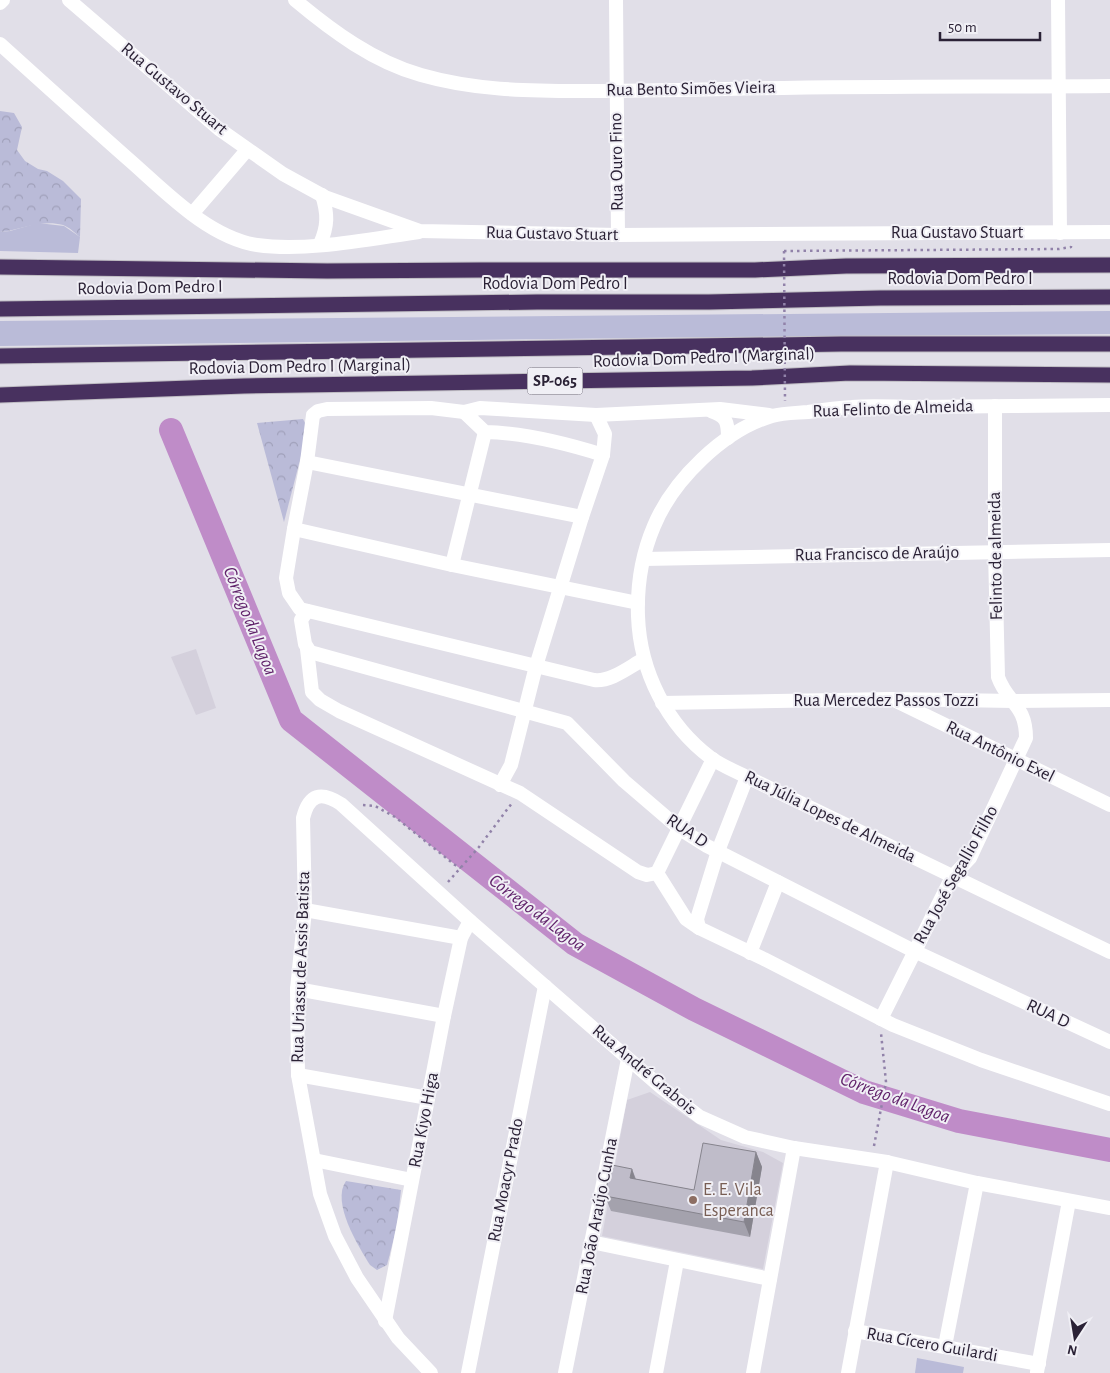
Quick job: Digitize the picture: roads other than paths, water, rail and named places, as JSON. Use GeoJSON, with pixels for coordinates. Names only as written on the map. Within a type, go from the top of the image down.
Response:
{"type":"FeatureCollection","features":[{"type":"Feature","properties":{"kind":"highway"},"geometry":{"type":"LineString","coordinates":[[0,267],[327,272],[746,270],[846,266],[1110,265]]}},
{"type":"Feature","properties":{"kind":"highway"},"geometry":{"type":"LineString","coordinates":[[0,272],[71,267]]}},
{"type":"Feature","properties":{"kind":"highway","name":"Rodovia Dom Pedro I"},"geometry":{"type":"LineString","coordinates":[[0,309],[1110,297]]}},
{"type":"Feature","properties":{"kind":"highway","name":"SP-065"},"geometry":{"type":"LineString","coordinates":[[0,356],[841,344],[1110,344]]}},
{"type":"Feature","properties":{"kind":"highway","name":"Rodovia Dom Pedro I (Marginal)"},"geometry":{"type":"LineString","coordinates":[[0,395],[244,386],[752,378],[850,373],[1110,375]]}},
{"type":"Feature","properties":{"kind":"street"},"geometry":{"type":"LineString","coordinates":[[0,3],[3,0]]}},
{"type":"Feature","properties":{"kind":"street","name":"Rua Gustavo Stuart"},"geometry":{"type":"LineString","coordinates":[[69,0],[219,129],[283,174],[322,195],[420,231],[618,234],[1110,232]]}},
{"type":"Feature","properties":{"kind":"street","name":"Rua Bento Simões Vieira"},"geometry":{"type":"LineString","coordinates":[[295,0],[348,39],[381,59],[419,75],[501,89],[616,91],[842,86],[1110,86]]}},
{"type":"Feature","properties":{"kind":"street","name":"Rua Ouro Fino"},"geometry":{"type":"LineString","coordinates":[[616,0],[618,234]]}},
{"type":"Feature","properties":{"kind":"street"},"geometry":{"type":"LineString","coordinates":[[1058,0],[1060,233]]}},
{"type":"Feature","properties":{"kind":"street"},"geometry":{"type":"LineString","coordinates":[[0,44],[192,214],[221,233],[256,245],[296,246],[420,231]]}},
{"type":"Feature","properties":{"kind":"street"},"geometry":{"type":"LineString","coordinates":[[192,214],[247,150]]}},
{"type":"Feature","properties":{"kind":"street"},"geometry":{"type":"LineString","coordinates":[[320,244],[326,232],[328,218],[322,195]]}},
{"type":"Feature","properties":{"kind":"street","name":"Rua Felinto de Almeida"},"geometry":{"type":"LineString","coordinates":[[638,603],[644,559],[655,524],[680,483],[698,463],[728,438],[749,425],[774,416],[853,407],[1110,404]]}},
{"type":"Feature","properties":{"kind":"street","name":"Felinto de almeida"},"geometry":{"type":"LineString","coordinates":[[995,406],[995,551],[998,677],[1014,702]]}},
{"type":"Feature","properties":{"kind":"street"},"geometry":{"type":"LineString","coordinates":[[644,659],[602,681],[300,609],[289,593],[286,578],[307,462],[313,415],[318,411],[327,409],[431,408],[464,412],[480,408],[596,415],[720,409],[774,416]]}},
{"type":"Feature","properties":{"kind":"street"},"geometry":{"type":"LineString","coordinates":[[709,410],[720,413],[723,417],[727,423],[728,438]]}},
{"type":"Feature","properties":{"kind":"street"},"geometry":{"type":"LineString","coordinates":[[464,412],[485,432],[504,433],[564,443],[603,455]]}},
{"type":"Feature","properties":{"kind":"street"},"geometry":{"type":"LineString","coordinates":[[500,784],[511,765],[536,666],[603,455],[604,434],[596,415]]}},
{"type":"Feature","properties":{"kind":"street"},"geometry":{"type":"LineString","coordinates":[[452,565],[485,432]]}},
{"type":"Feature","properties":{"kind":"street"},"geometry":{"type":"LineString","coordinates":[[307,462],[469,496],[582,517]]}},
{"type":"Feature","properties":{"kind":"street"},"geometry":{"type":"LineString","coordinates":[[294,528],[561,589],[638,603]]}},
{"type":"Feature","properties":{"kind":"street","name":"Rua Francisco de Araújo"},"geometry":{"type":"LineString","coordinates":[[644,559],[1110,550]]}},
{"type":"Feature","properties":{"kind":"street","name":"Rua Júlia Lopes de Almeida"},"geometry":{"type":"LineString","coordinates":[[638,603],[639,632],[644,659],[662,703],[682,732],[712,759],[747,778],[1110,952]]}},
{"type":"Feature","properties":{"kind":"street"},"geometry":{"type":"LineString","coordinates":[[307,611],[301,620],[312,692],[320,700],[339,711],[520,793],[638,872],[647,875],[657,874]]}},
{"type":"Feature","properties":{"kind":"street","name":"RUA D"},"geometry":{"type":"LineString","coordinates":[[307,650],[319,655],[567,723],[624,782],[680,829],[718,851],[914,952],[1110,1042]]}},
{"type":"Feature","properties":{"kind":"street","name":"Rua Mercedez Passos Tozzi"},"geometry":{"type":"LineString","coordinates":[[662,703],[891,699],[1014,702],[1110,700]]}},
{"type":"Feature","properties":{"kind":"street","name":"Rua Antônio Exel"},"geometry":{"type":"LineString","coordinates":[[891,699],[1110,805]]}},
{"type":"Feature","properties":{"kind":"street","name":"Rua José Segallio Filho"},"geometry":{"type":"LineString","coordinates":[[881,1019],[952,877],[970,858],[1026,738],[1022,712],[1014,702]]}},
{"type":"Feature","properties":{"kind":"street"},"geometry":{"type":"LineString","coordinates":[[657,874],[712,759]]}},
{"type":"Feature","properties":{"kind":"street"},"geometry":{"type":"LineString","coordinates":[[699,928],[697,919],[718,851],[747,778]]}},
{"type":"Feature","properties":{"kind":"street","name":"Rua Uriassu de Assis Batista"},"geometry":{"type":"LineString","coordinates":[[341,804],[321,796],[312,799],[307,805],[303,818],[305,910],[297,989],[298,1075],[320,1194],[335,1236],[357,1278],[385,1321],[398,1338],[431,1373]]}},
{"type":"Feature","properties":{"kind":"street","name":"Rua André Grabois"},"geometry":{"type":"LineString","coordinates":[[341,804],[628,1059],[700,1117],[745,1137],[794,1148],[887,1162],[977,1183],[1110,1208]]}},
{"type":"Feature","properties":{"kind":"street"},"geometry":{"type":"LineString","coordinates":[[657,874],[686,919],[699,928],[881,1019],[981,1060],[1110,1104]]}},
{"type":"Feature","properties":{"kind":"street"},"geometry":{"type":"LineString","coordinates":[[750,953],[778,882]]}},
{"type":"Feature","properties":{"kind":"street"},"geometry":{"type":"LineString","coordinates":[[305,910],[461,938]]}},
{"type":"Feature","properties":{"kind":"street","name":"Rua Kiyo Higa"},"geometry":{"type":"LineString","coordinates":[[385,1321],[444,1016],[461,938],[470,920]]}},
{"type":"Feature","properties":{"kind":"street","name":"Rua Moacyr Prado"},"geometry":{"type":"LineString","coordinates":[[468,1373],[545,986]]}},
{"type":"Feature","properties":{"kind":"street"},"geometry":{"type":"LineString","coordinates":[[297,989],[444,1016]]}},
{"type":"Feature","properties":{"kind":"street","name":"Rua João Araújo Cunha"},"geometry":{"type":"LineString","coordinates":[[565,1373],[628,1059]]}},
{"type":"Feature","properties":{"kind":"street"},"geometry":{"type":"LineString","coordinates":[[298,1075],[428,1098]]}},
{"type":"Feature","properties":{"kind":"street"},"geometry":{"type":"LineString","coordinates":[[752,1373],[794,1148]]}},
{"type":"Feature","properties":{"kind":"street"},"geometry":{"type":"LineString","coordinates":[[314,1160],[412,1180]]}},
{"type":"Feature","properties":{"kind":"street"},"geometry":{"type":"LineString","coordinates":[[848,1373],[887,1162]]}},
{"type":"Feature","properties":{"kind":"street"},"geometry":{"type":"LineString","coordinates":[[945,1346],[977,1183]]}},
{"type":"Feature","properties":{"kind":"street"},"geometry":{"type":"LineString","coordinates":[[1038,1369],[1070,1201]]}},
{"type":"Feature","properties":{"kind":"street"},"geometry":{"type":"LineString","coordinates":[[591,1242],[770,1279]]}},
{"type":"Feature","properties":{"kind":"street"},"geometry":{"type":"LineString","coordinates":[[656,1373],[677,1261]]}},
{"type":"Feature","properties":{"kind":"street","name":"Rua Cícero Guilardi"},"geometry":{"type":"LineString","coordinates":[[855,1331],[945,1346],[1038,1369]]}},
{"type":"Feature","properties":{"kind":"waterway","name":"Córrego da Lagoa"},"geometry":{"type":"LineString","coordinates":[[171,430],[291,720],[575,944],[694,1009],[864,1092],[959,1121],[1110,1150]]}},
{"type":"Feature","properties":{"kind":"place","name":"E. E. Vila Esperanca"},"geometry":{"type":"Point","coordinates":[693,1200]}}]}
